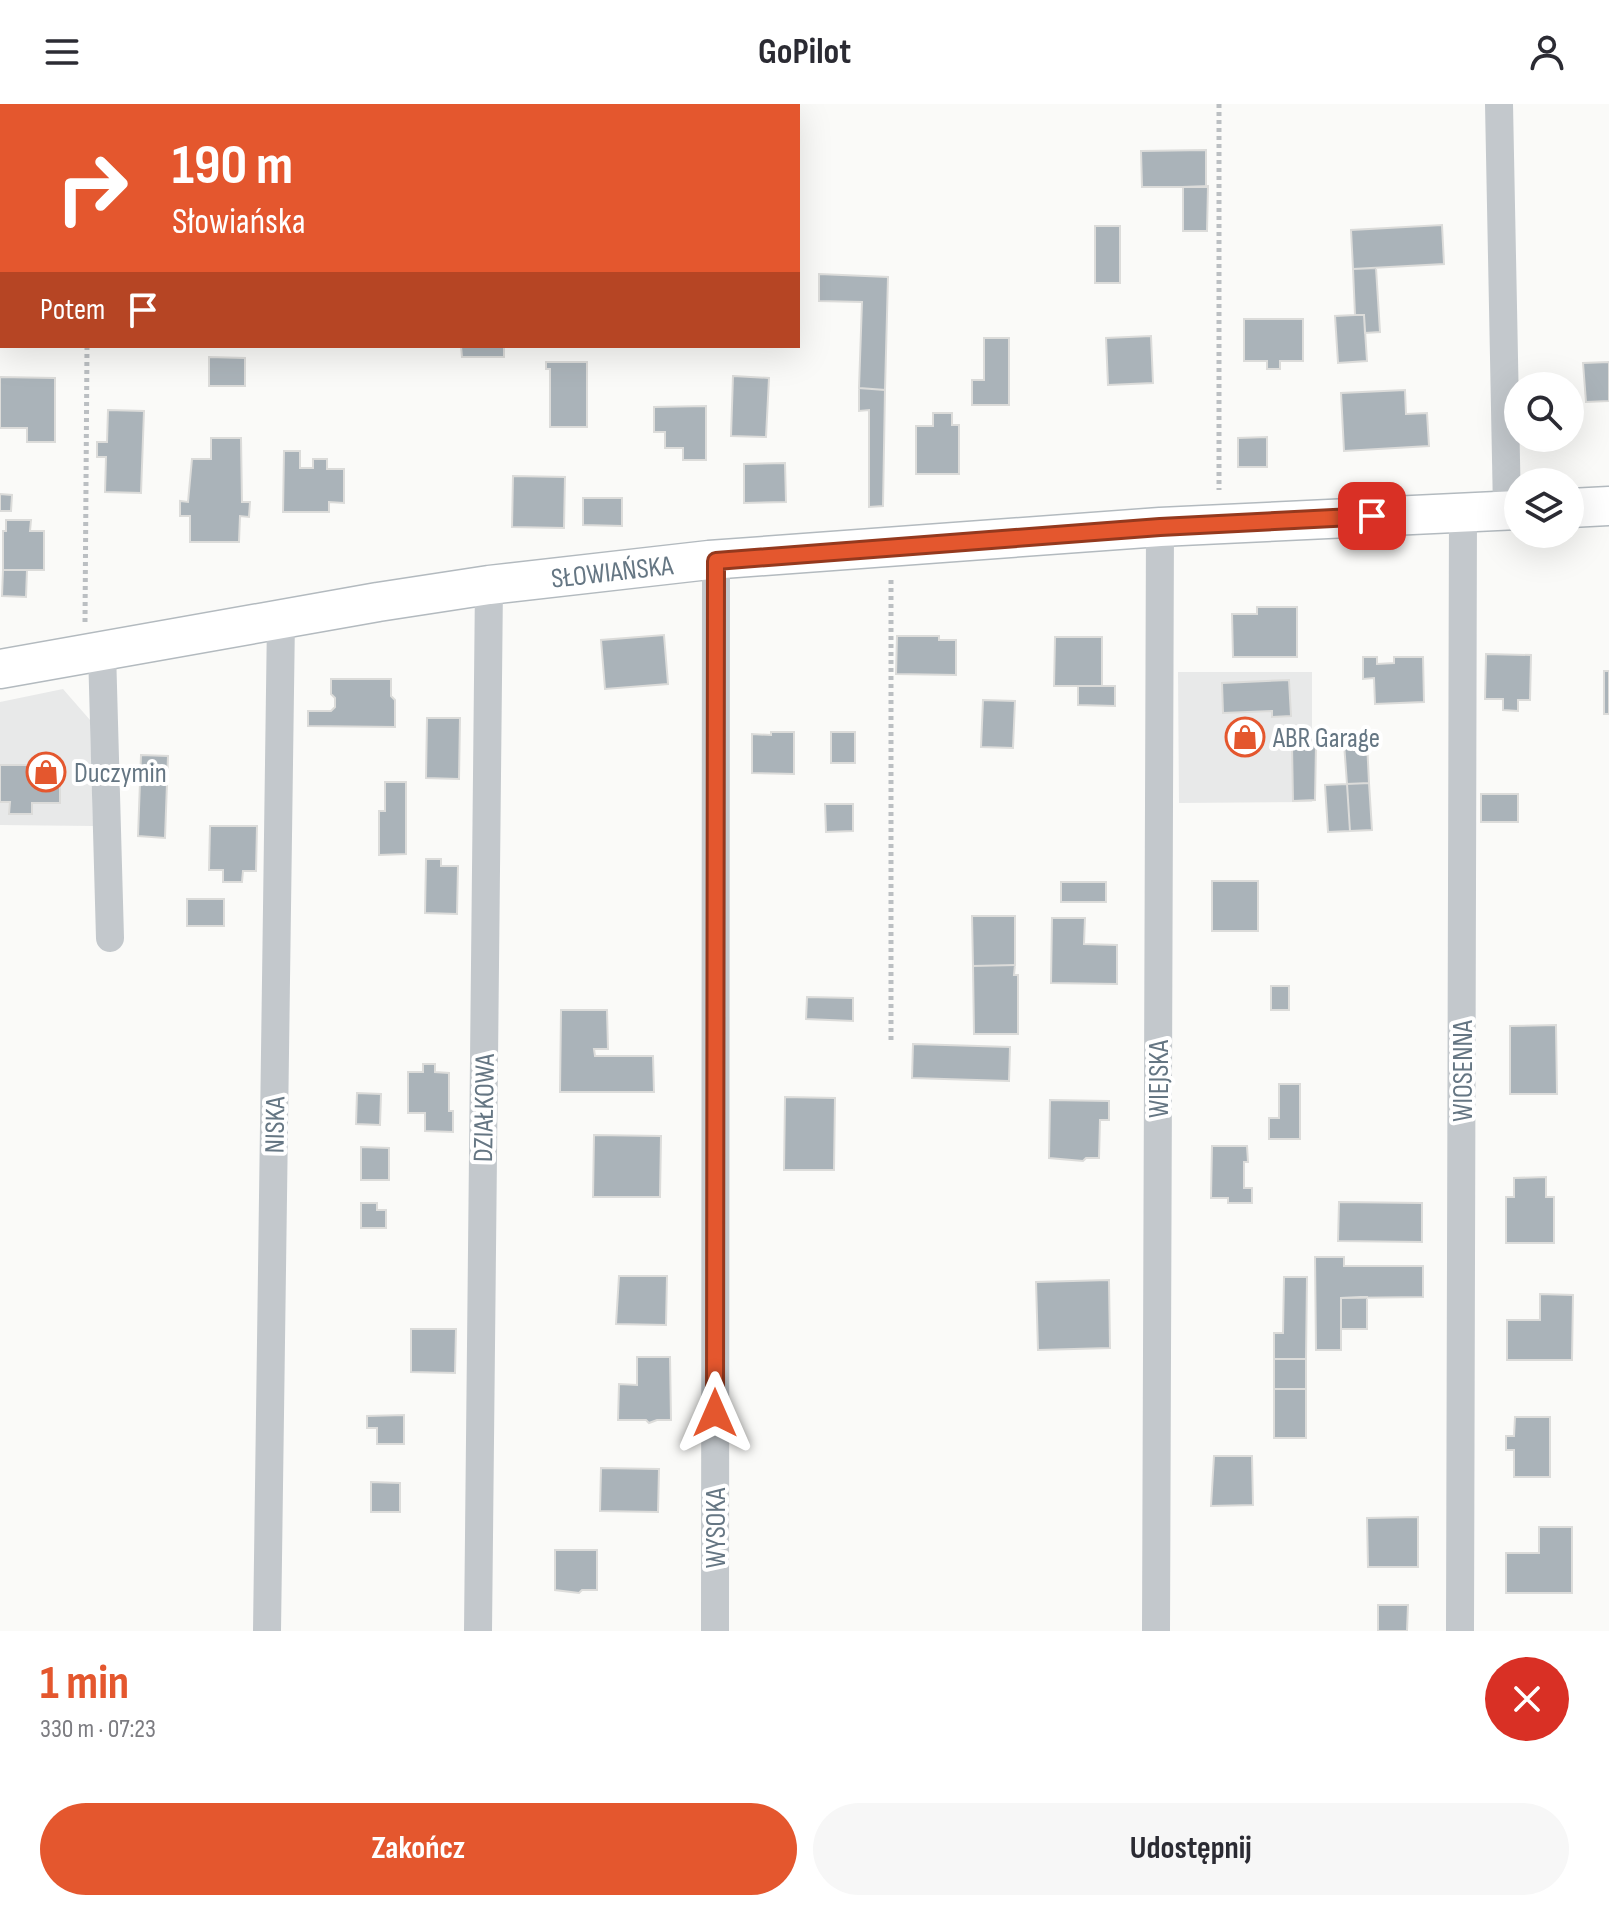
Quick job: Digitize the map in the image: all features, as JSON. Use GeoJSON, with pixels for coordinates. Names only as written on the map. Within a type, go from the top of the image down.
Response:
{"type":"FeatureCollection","features":[{"type":"Feature","properties":{"kind":"street"},"geometry":{"type":"LineString","coordinates":[[1499,104],[1511,468]]}},
{"type":"Feature","properties":{"kind":"street"},"geometry":{"type":"LineString","coordinates":[[1584,507],[1609,506]]}},
{"type":"Feature","properties":{"kind":"street","name":"SŁOWIAŃSKA"},"geometry":{"type":"LineString","coordinates":[[0,669],[489,585],[716,561],[1219,523],[1504,510]]}},
{"type":"Feature","properties":{"kind":"street","name":"WIOSENNA"},"geometry":{"type":"LineString","coordinates":[[1460,1631],[1463,512]]}},
{"type":"Feature","properties":{"kind":"street","name":"WIEJSKA"},"geometry":{"type":"LineString","coordinates":[[1156,1631],[1160,527]]}},
{"type":"Feature","properties":{"kind":"street","name":"WYSOKA"},"geometry":{"type":"LineString","coordinates":[[715,1631],[716,561]]}},
{"type":"Feature","properties":{"kind":"street","name":"DZIAŁKOWA"},"geometry":{"type":"LineString","coordinates":[[478,1631],[489,585]]}},
{"type":"Feature","properties":{"kind":"street","name":"NISKA"},"geometry":{"type":"LineString","coordinates":[[267,1631],[281,619]]}},
{"type":"Feature","properties":{"kind":"street"},"geometry":{"type":"LineString","coordinates":[[93,653],[110,938]]}},
{"type":"Feature","properties":{"kind":"path"},"geometry":{"type":"LineString","coordinates":[[1219,104],[1219,523]]}},
{"type":"Feature","properties":{"kind":"path"},"geometry":{"type":"LineString","coordinates":[[87,348],[93,653]]}},
{"type":"Feature","properties":{"kind":"path"},"geometry":{"type":"LineString","coordinates":[[891,546],[891,1040]]}},
{"type":"Feature","properties":{"kind":"shaded area","name":"ABR Garage"},"geometry":{"type":"Polygon","coordinates":[[[1178,672],[1312,672],[1312,802],[1179,803],[1178,672]]]}},
{"type":"Feature","properties":{"kind":"shaded area","name":"Duczymin"},"geometry":{"type":"Polygon","coordinates":[[[63,689],[90,720],[93,826],[0,825],[0,702],[63,689]]]}},
{"type":"Feature","properties":{"kind":"building"},"geometry":{"type":"Polygon","coordinates":[[[1206,150],[1206,187],[1142,187],[1141,151],[1206,150]]]}},
{"type":"Feature","properties":{"kind":"building"},"geometry":{"type":"Polygon","coordinates":[[[1208,186],[1207,231],[1183,231],[1183,187],[1208,186]]]}},
{"type":"Feature","properties":{"kind":"building"},"geometry":{"type":"Polygon","coordinates":[[[1442,225],[1444,264],[1353,269],[1351,230],[1442,225]]]}},
{"type":"Feature","properties":{"kind":"building"},"geometry":{"type":"Polygon","coordinates":[[[1095,226],[1120,226],[1120,283],[1095,283],[1095,226]]]}},
{"type":"Feature","properties":{"kind":"building"},"geometry":{"type":"Polygon","coordinates":[[[1376,268],[1380,332],[1365,333],[1364,315],[1355,315],[1353,269],[1376,268]]]}},
{"type":"Feature","properties":{"kind":"building"},"geometry":{"type":"Polygon","coordinates":[[[819,274],[888,277],[885,390],[859,388],[862,302],[819,301],[819,274]]]}},
{"type":"Feature","properties":{"kind":"building"},"geometry":{"type":"Polygon","coordinates":[[[1364,315],[1367,361],[1338,363],[1335,316],[1364,315]]]}},
{"type":"Feature","properties":{"kind":"building"},"geometry":{"type":"Polygon","coordinates":[[[1244,319],[1303,319],[1303,361],[1280,361],[1280,369],[1267,369],[1267,361],[1244,361],[1244,319]]]}},
{"type":"Feature","properties":{"kind":"building"},"geometry":{"type":"Polygon","coordinates":[[[1151,336],[1153,383],[1108,385],[1106,338],[1151,336]]]}},
{"type":"Feature","properties":{"kind":"building"},"geometry":{"type":"Polygon","coordinates":[[[984,338],[1009,338],[1009,405],[972,405],[972,380],[984,380],[984,338]]]}},
{"type":"Feature","properties":{"kind":"building"},"geometry":{"type":"Polygon","coordinates":[[[461,348],[504,348],[504,357],[462,357],[461,348]]]}},
{"type":"Feature","properties":{"kind":"building"},"geometry":{"type":"Polygon","coordinates":[[[209,357],[245,358],[245,386],[209,386],[209,357]]]}},
{"type":"Feature","properties":{"kind":"building"},"geometry":{"type":"Polygon","coordinates":[[[546,362],[587,362],[587,427],[550,427],[550,369],[546,369],[546,362]]]}},
{"type":"Feature","properties":{"kind":"building"},"geometry":{"type":"Polygon","coordinates":[[[1609,362],[1609,401],[1586,402],[1583,363],[1609,362]]]}},
{"type":"Feature","properties":{"kind":"building"},"geometry":{"type":"Polygon","coordinates":[[[733,376],[769,378],[766,437],[731,436],[733,376]]]}},
{"type":"Feature","properties":{"kind":"building"},"geometry":{"type":"Polygon","coordinates":[[[0,377],[55,378],[55,442],[27,442],[27,428],[0,428],[0,377]]]}},
{"type":"Feature","properties":{"kind":"building"},"geometry":{"type":"Polygon","coordinates":[[[859,388],[885,390],[883,506],[869,507],[869,410],[859,411],[859,388]]]}},
{"type":"Feature","properties":{"kind":"building"},"geometry":{"type":"Polygon","coordinates":[[[1405,390],[1406,414],[1427,413],[1429,446],[1344,451],[1341,393],[1405,390]]]}},
{"type":"Feature","properties":{"kind":"building"},"geometry":{"type":"Polygon","coordinates":[[[706,406],[706,460],[683,460],[683,448],[665,448],[665,432],[654,432],[654,407],[706,406]]]}},
{"type":"Feature","properties":{"kind":"building"},"geometry":{"type":"Polygon","coordinates":[[[108,410],[144,411],[141,493],[105,492],[106,457],[97,457],[97,442],[107,442],[108,410]]]}},
{"type":"Feature","properties":{"kind":"building"},"geometry":{"type":"Polygon","coordinates":[[[933,413],[952,413],[952,425],[959,425],[959,474],[916,474],[916,426],[933,426],[933,413]]]}},
{"type":"Feature","properties":{"kind":"building"},"geometry":{"type":"Polygon","coordinates":[[[1267,437],[1267,467],[1238,467],[1238,438],[1267,437]]]}},
{"type":"Feature","properties":{"kind":"building"},"geometry":{"type":"Polygon","coordinates":[[[211,438],[241,438],[242,502],[250,502],[249,517],[240,516],[239,542],[190,542],[190,516],[180,516],[180,501],[188,502],[192,459],[211,459],[211,438]]]}},
{"type":"Feature","properties":{"kind":"building"},"geometry":{"type":"Polygon","coordinates":[[[284,451],[300,451],[300,468],[313,468],[313,459],[327,459],[327,469],[344,469],[344,503],[329,502],[329,512],[283,512],[284,451]]]}},
{"type":"Feature","properties":{"kind":"building"},"geometry":{"type":"Polygon","coordinates":[[[785,463],[786,502],[744,503],[744,464],[785,463]]]}},
{"type":"Feature","properties":{"kind":"building"},"geometry":{"type":"Polygon","coordinates":[[[513,476],[565,477],[564,528],[512,527],[513,476]]]}},
{"type":"Feature","properties":{"kind":"building"},"geometry":{"type":"Polygon","coordinates":[[[0,494],[12,495],[11,511],[0,511],[0,494]]]}},
{"type":"Feature","properties":{"kind":"building"},"geometry":{"type":"Polygon","coordinates":[[[583,498],[622,498],[622,526],[583,525],[583,498]]]}},
{"type":"Feature","properties":{"kind":"building"},"geometry":{"type":"Polygon","coordinates":[[[6,520],[31,520],[30,531],[44,531],[44,570],[3,570],[6,520]]]}},
{"type":"Feature","properties":{"kind":"building"},"geometry":{"type":"Polygon","coordinates":[[[3,570],[27,570],[26,597],[2,596],[3,570]]]}},
{"type":"Feature","properties":{"kind":"building"},"geometry":{"type":"Polygon","coordinates":[[[1257,607],[1297,607],[1297,657],[1233,657],[1232,614],[1257,614],[1257,607]]]}},
{"type":"Feature","properties":{"kind":"building"},"geometry":{"type":"Polygon","coordinates":[[[664,635],[668,684],[605,689],[601,640],[664,635]]]}},
{"type":"Feature","properties":{"kind":"building"},"geometry":{"type":"Polygon","coordinates":[[[897,636],[939,636],[939,640],[956,640],[956,675],[896,674],[897,636]]]}},
{"type":"Feature","properties":{"kind":"building"},"geometry":{"type":"Polygon","coordinates":[[[1055,637],[1102,637],[1102,686],[1054,686],[1055,637]]]}},
{"type":"Feature","properties":{"kind":"building"},"geometry":{"type":"Polygon","coordinates":[[[1486,654],[1531,655],[1530,700],[1518,700],[1518,711],[1503,710],[1503,699],[1485,699],[1486,654]]]}},
{"type":"Feature","properties":{"kind":"building"},"geometry":{"type":"Polygon","coordinates":[[[1363,657],[1377,657],[1377,664],[1394,663],[1394,657],[1423,657],[1424,702],[1375,704],[1374,678],[1363,679],[1363,657]]]}},
{"type":"Feature","properties":{"kind":"building"},"geometry":{"type":"Polygon","coordinates":[[[1604,671],[1609,671],[1609,714],[1604,714],[1604,671]]]}},
{"type":"Feature","properties":{"kind":"building"},"geometry":{"type":"Polygon","coordinates":[[[331,679],[391,679],[395,727],[308,726],[308,711],[331,711],[335,707],[331,679]]]}},
{"type":"Feature","properties":{"kind":"building"},"geometry":{"type":"Polygon","coordinates":[[[1289,680],[1291,716],[1272,717],[1272,711],[1223,713],[1222,683],[1289,680]]]}},
{"type":"Feature","properties":{"kind":"building"},"geometry":{"type":"Polygon","coordinates":[[[1078,686],[1115,686],[1115,706],[1078,705],[1078,686]]]}},
{"type":"Feature","properties":{"kind":"building"},"geometry":{"type":"Polygon","coordinates":[[[983,700],[1015,701],[1013,748],[981,747],[983,700]]]}},
{"type":"Feature","properties":{"kind":"building"},"geometry":{"type":"Polygon","coordinates":[[[427,718],[460,718],[459,779],[426,778],[427,718]]]}},
{"type":"Feature","properties":{"kind":"building"},"geometry":{"type":"Polygon","coordinates":[[[771,732],[794,732],[794,774],[752,773],[752,734],[771,735],[771,732]]]}},
{"type":"Feature","properties":{"kind":"building"},"geometry":{"type":"Polygon","coordinates":[[[831,732],[855,732],[855,763],[831,763],[831,732]]]}},
{"type":"Feature","properties":{"kind":"building"},"geometry":{"type":"Polygon","coordinates":[[[1367,742],[1369,783],[1347,784],[1344,743],[1367,742]]]}},
{"type":"Feature","properties":{"kind":"building"},"geometry":{"type":"Polygon","coordinates":[[[1316,745],[1315,800],[1293,801],[1292,746],[1316,745]]]}},
{"type":"Feature","properties":{"kind":"building"},"geometry":{"type":"Polygon","coordinates":[[[141,755],[168,756],[165,838],[138,836],[141,755]]]}},
{"type":"Feature","properties":{"kind":"building"},"geometry":{"type":"Polygon","coordinates":[[[0,765],[60,765],[60,803],[32,803],[32,814],[9,814],[10,802],[0,802],[0,765]]]}},
{"type":"Feature","properties":{"kind":"building"},"geometry":{"type":"Polygon","coordinates":[[[385,782],[406,782],[406,854],[379,855],[379,811],[385,811],[385,782]]]}},
{"type":"Feature","properties":{"kind":"building"},"geometry":{"type":"Polygon","coordinates":[[[1369,783],[1372,830],[1350,831],[1347,784],[1369,783]]]}},
{"type":"Feature","properties":{"kind":"building"},"geometry":{"type":"Polygon","coordinates":[[[1347,784],[1350,831],[1328,832],[1325,785],[1347,784]]]}},
{"type":"Feature","properties":{"kind":"building"},"geometry":{"type":"Polygon","coordinates":[[[1481,794],[1518,794],[1518,822],[1481,822],[1481,794]]]}},
{"type":"Feature","properties":{"kind":"building"},"geometry":{"type":"Polygon","coordinates":[[[825,804],[853,804],[853,831],[826,832],[825,804]]]}},
{"type":"Feature","properties":{"kind":"building"},"geometry":{"type":"Polygon","coordinates":[[[210,826],[257,826],[256,871],[243,871],[242,882],[223,882],[223,870],[209,870],[210,826]]]}},
{"type":"Feature","properties":{"kind":"building"},"geometry":{"type":"Polygon","coordinates":[[[426,859],[441,859],[441,866],[458,866],[457,914],[425,913],[426,859]]]}},
{"type":"Feature","properties":{"kind":"building"},"geometry":{"type":"Polygon","coordinates":[[[1212,881],[1258,881],[1258,931],[1212,931],[1212,881]]]}},
{"type":"Feature","properties":{"kind":"building"},"geometry":{"type":"Polygon","coordinates":[[[1061,882],[1106,882],[1106,902],[1061,902],[1061,882]]]}},
{"type":"Feature","properties":{"kind":"building"},"geometry":{"type":"Polygon","coordinates":[[[187,899],[224,899],[224,926],[187,926],[187,899]]]}},
{"type":"Feature","properties":{"kind":"building"},"geometry":{"type":"Polygon","coordinates":[[[972,916],[1015,916],[1015,965],[973,966],[972,916]]]}},
{"type":"Feature","properties":{"kind":"building"},"geometry":{"type":"Polygon","coordinates":[[[1052,918],[1085,918],[1084,944],[1117,945],[1117,984],[1051,983],[1052,918]]]}},
{"type":"Feature","properties":{"kind":"building"},"geometry":{"type":"Polygon","coordinates":[[[1015,965],[1014,975],[1018,975],[1018,1034],[974,1034],[973,966],[1015,965]]]}},
{"type":"Feature","properties":{"kind":"building"},"geometry":{"type":"Polygon","coordinates":[[[1271,986],[1289,986],[1289,1010],[1271,1010],[1271,986]]]}},
{"type":"Feature","properties":{"kind":"building"},"geometry":{"type":"Polygon","coordinates":[[[807,997],[853,998],[853,1021],[806,1019],[807,997]]]}},
{"type":"Feature","properties":{"kind":"building"},"geometry":{"type":"Polygon","coordinates":[[[561,1010],[607,1010],[608,1049],[594,1049],[595,1056],[653,1056],[654,1092],[560,1092],[561,1010]]]}},
{"type":"Feature","properties":{"kind":"building"},"geometry":{"type":"Polygon","coordinates":[[[1556,1025],[1557,1094],[1510,1094],[1510,1026],[1556,1025]]]}},
{"type":"Feature","properties":{"kind":"building"},"geometry":{"type":"Polygon","coordinates":[[[913,1044],[1010,1047],[1009,1081],[912,1078],[913,1044]]]}},
{"type":"Feature","properties":{"kind":"building"},"geometry":{"type":"Polygon","coordinates":[[[423,1064],[435,1064],[435,1072],[449,1073],[449,1111],[453,1111],[453,1132],[425,1131],[425,1113],[408,1113],[408,1072],[423,1072],[423,1064]]]}},
{"type":"Feature","properties":{"kind":"building"},"geometry":{"type":"Polygon","coordinates":[[[1279,1084],[1300,1084],[1300,1139],[1269,1139],[1269,1118],[1279,1118],[1279,1084]]]}},
{"type":"Feature","properties":{"kind":"building"},"geometry":{"type":"Polygon","coordinates":[[[357,1093],[381,1094],[380,1125],[356,1124],[357,1093]]]}},
{"type":"Feature","properties":{"kind":"building"},"geometry":{"type":"Polygon","coordinates":[[[785,1097],[835,1098],[834,1170],[784,1170],[785,1097]]]}},
{"type":"Feature","properties":{"kind":"building"},"geometry":{"type":"Polygon","coordinates":[[[1050,1100],[1109,1101],[1109,1120],[1100,1120],[1099,1158],[1083,1161],[1049,1158],[1050,1100]]]}},
{"type":"Feature","properties":{"kind":"building"},"geometry":{"type":"Polygon","coordinates":[[[594,1135],[661,1136],[660,1197],[593,1197],[594,1135]]]}},
{"type":"Feature","properties":{"kind":"building"},"geometry":{"type":"Polygon","coordinates":[[[1212,1146],[1247,1146],[1244,1188],[1252,1188],[1252,1203],[1228,1203],[1228,1198],[1211,1198],[1212,1146]]]}},
{"type":"Feature","properties":{"kind":"building"},"geometry":{"type":"Polygon","coordinates":[[[361,1147],[389,1148],[389,1180],[361,1180],[361,1147]]]}},
{"type":"Feature","properties":{"kind":"building"},"geometry":{"type":"Polygon","coordinates":[[[1546,1177],[1546,1197],[1554,1197],[1554,1243],[1506,1243],[1506,1197],[1514,1197],[1514,1178],[1546,1177]]]}},
{"type":"Feature","properties":{"kind":"building"},"geometry":{"type":"Polygon","coordinates":[[[1339,1202],[1422,1203],[1422,1242],[1338,1241],[1339,1202]]]}},
{"type":"Feature","properties":{"kind":"building"},"geometry":{"type":"Polygon","coordinates":[[[361,1203],[377,1203],[377,1210],[386,1210],[386,1228],[361,1228],[361,1203]]]}},
{"type":"Feature","properties":{"kind":"building"},"geometry":{"type":"Polygon","coordinates":[[[1315,1257],[1344,1257],[1344,1266],[1423,1266],[1423,1297],[1341,1298],[1341,1350],[1316,1350],[1315,1257]]]}},
{"type":"Feature","properties":{"kind":"building"},"geometry":{"type":"Polygon","coordinates":[[[619,1276],[667,1276],[666,1325],[616,1324],[619,1276]]]}},
{"type":"Feature","properties":{"kind":"building"},"geometry":{"type":"Polygon","coordinates":[[[1284,1277],[1307,1277],[1306,1359],[1274,1359],[1274,1333],[1283,1333],[1284,1277]]]}},
{"type":"Feature","properties":{"kind":"building"},"geometry":{"type":"Polygon","coordinates":[[[1109,1280],[1110,1348],[1038,1350],[1036,1282],[1109,1280]]]}},
{"type":"Feature","properties":{"kind":"building"},"geometry":{"type":"Polygon","coordinates":[[[1540,1294],[1573,1295],[1572,1360],[1507,1360],[1507,1320],[1540,1320],[1540,1294]]]}},
{"type":"Feature","properties":{"kind":"building"},"geometry":{"type":"Polygon","coordinates":[[[1367,1297],[1367,1329],[1341,1329],[1341,1298],[1367,1297]]]}},
{"type":"Feature","properties":{"kind":"building"},"geometry":{"type":"Polygon","coordinates":[[[411,1329],[456,1329],[455,1373],[411,1372],[411,1329]]]}},
{"type":"Feature","properties":{"kind":"building"},"geometry":{"type":"Polygon","coordinates":[[[637,1357],[670,1357],[671,1420],[649,1423],[646,1420],[618,1420],[619,1384],[637,1385],[637,1357]]]}},
{"type":"Feature","properties":{"kind":"building"},"geometry":{"type":"Polygon","coordinates":[[[1274,1359],[1306,1359],[1306,1389],[1274,1389],[1274,1359]]]}},
{"type":"Feature","properties":{"kind":"building"},"geometry":{"type":"Polygon","coordinates":[[[1274,1389],[1306,1389],[1306,1438],[1274,1438],[1274,1389]]]}},
{"type":"Feature","properties":{"kind":"building"},"geometry":{"type":"Polygon","coordinates":[[[404,1415],[404,1444],[377,1444],[377,1428],[367,1428],[367,1416],[404,1415]]]}},
{"type":"Feature","properties":{"kind":"building"},"geometry":{"type":"Polygon","coordinates":[[[1515,1417],[1550,1417],[1550,1477],[1514,1477],[1514,1450],[1506,1450],[1506,1436],[1514,1436],[1515,1417]]]}},
{"type":"Feature","properties":{"kind":"building"},"geometry":{"type":"Polygon","coordinates":[[[1214,1456],[1252,1456],[1253,1505],[1211,1506],[1214,1456]]]}},
{"type":"Feature","properties":{"kind":"building"},"geometry":{"type":"Polygon","coordinates":[[[601,1468],[659,1469],[658,1512],[600,1511],[601,1468]]]}},
{"type":"Feature","properties":{"kind":"building"},"geometry":{"type":"Polygon","coordinates":[[[371,1482],[400,1483],[400,1512],[371,1512],[371,1482]]]}},
{"type":"Feature","properties":{"kind":"building"},"geometry":{"type":"Polygon","coordinates":[[[1418,1517],[1418,1567],[1368,1567],[1367,1518],[1418,1517]]]}},
{"type":"Feature","properties":{"kind":"building"},"geometry":{"type":"Polygon","coordinates":[[[1539,1527],[1572,1527],[1572,1593],[1506,1593],[1506,1553],[1539,1553],[1539,1527]]]}},
{"type":"Feature","properties":{"kind":"building"},"geometry":{"type":"Polygon","coordinates":[[[555,1550],[597,1550],[597,1590],[582,1590],[579,1593],[555,1590],[555,1550]]]}},
{"type":"Feature","properties":{"kind":"building"},"geometry":{"type":"Polygon","coordinates":[[[1378,1605],[1408,1605],[1407,1631],[1378,1631],[1378,1605]]]}},
{"type":"Feature","properties":{"kind":"place","name":"ABR Garage"},"geometry":{"type":"Point","coordinates":[1245,737]}},
{"type":"Feature","properties":{"kind":"place","name":"Duczymin"},"geometry":{"type":"Point","coordinates":[46,772]}},
{"type":"Feature","properties":{"kind":"route"},"geometry":{"type":"LineString","coordinates":[[715,1413],[716,561],[1160,527],[1372,516]]}}]}
